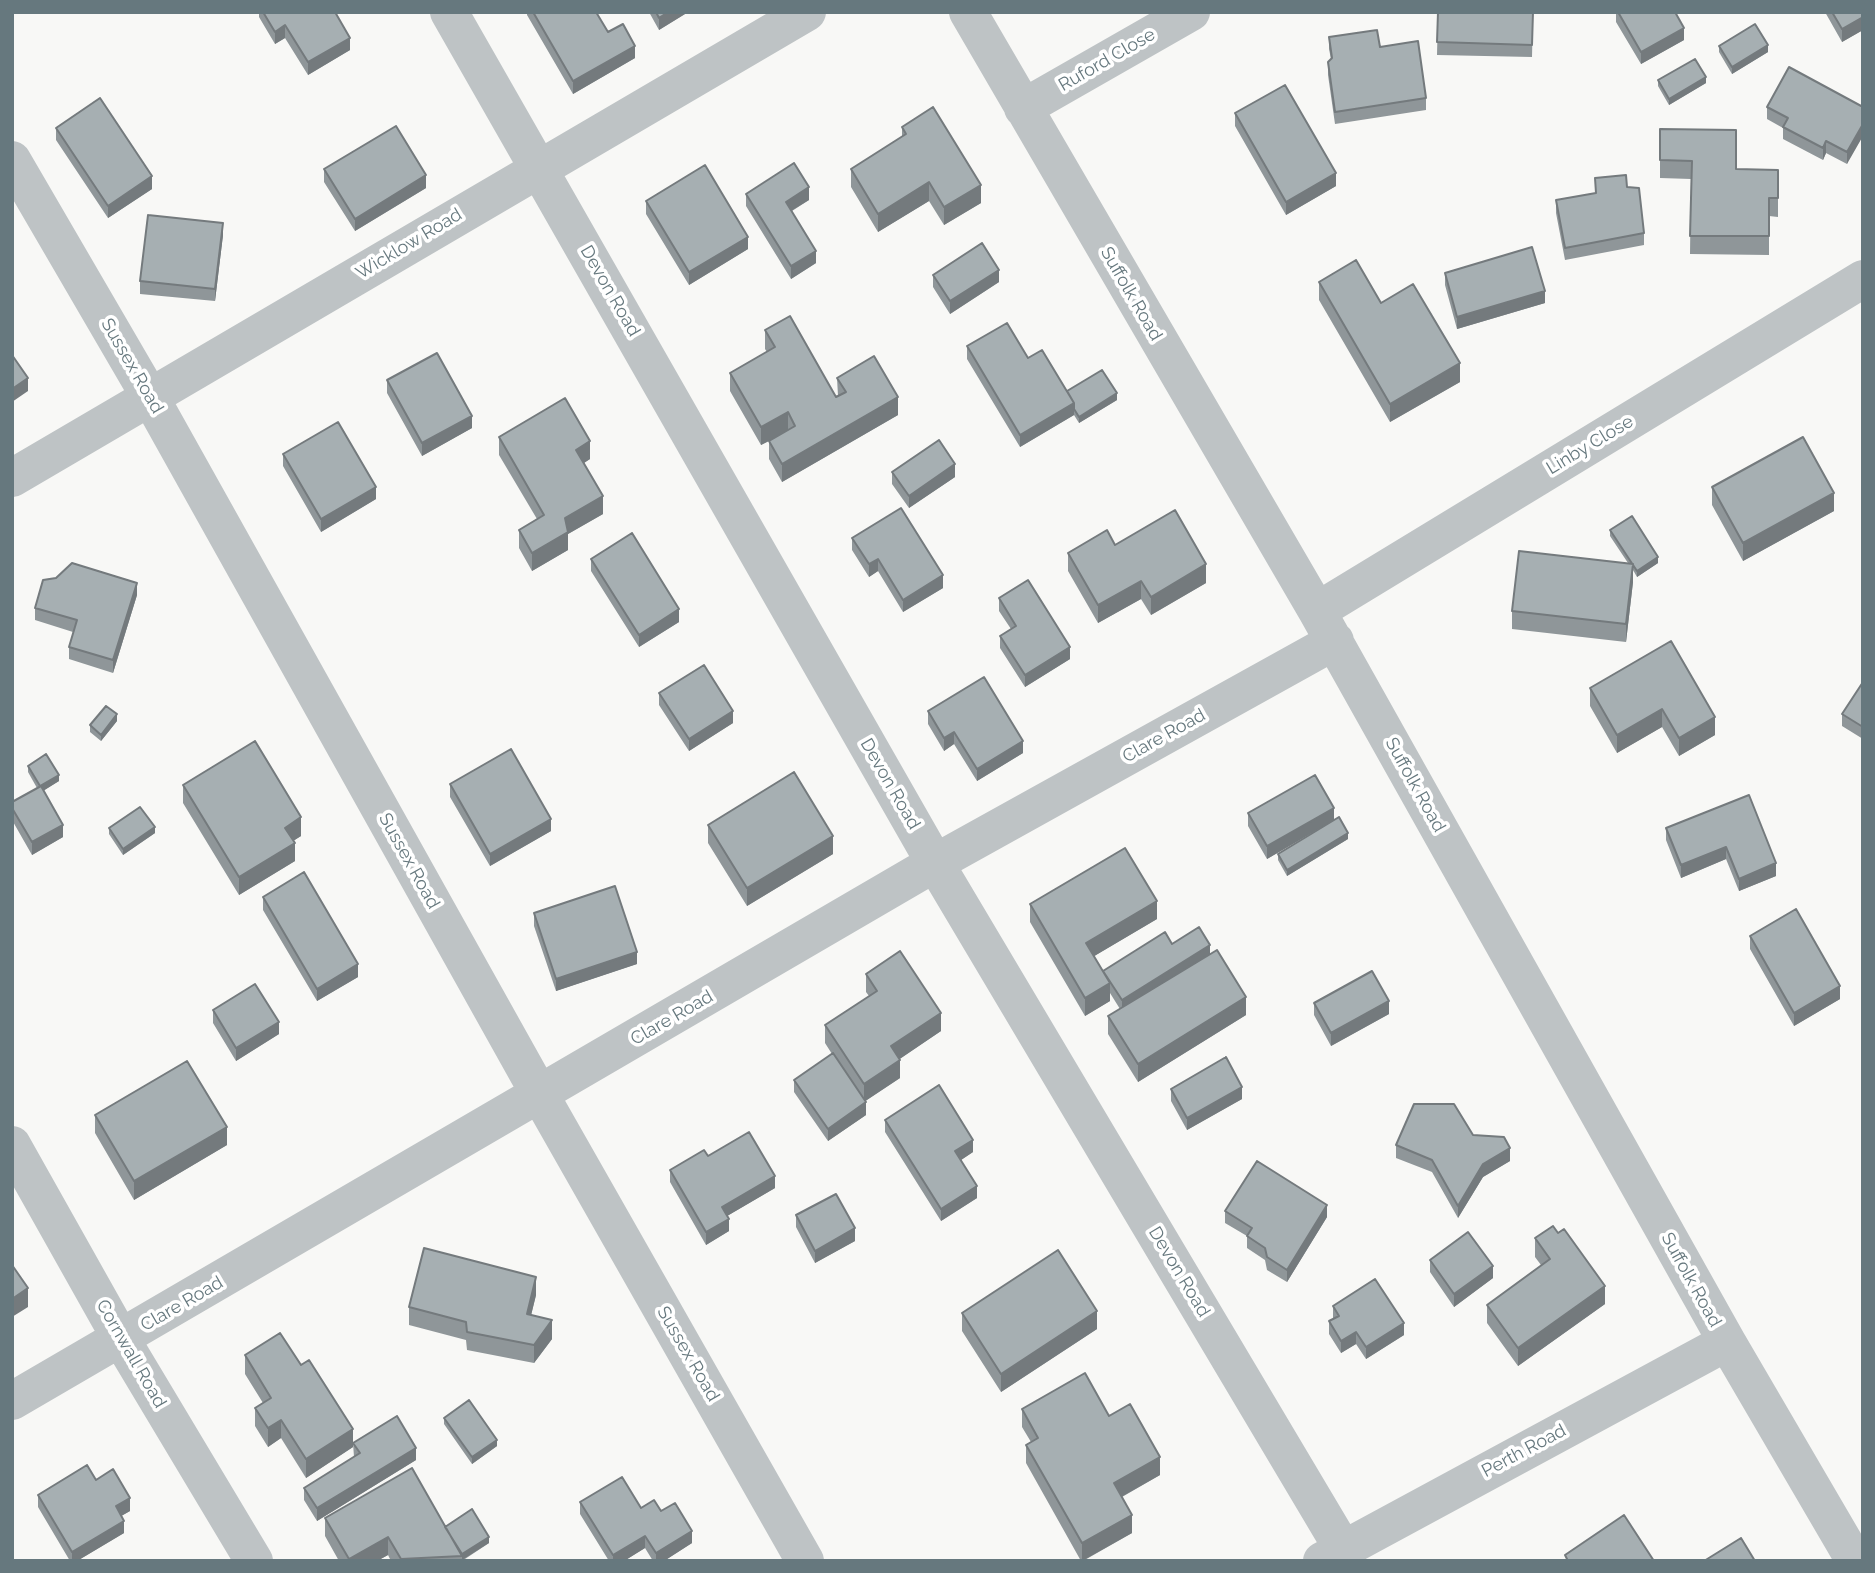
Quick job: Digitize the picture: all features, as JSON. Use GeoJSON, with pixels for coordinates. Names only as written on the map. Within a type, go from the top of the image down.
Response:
{"type":"FeatureCollection","features":[{"type":"Feature","properties":{"kind":"street","name":"Devon Road"},"geometry":{"type":"LineString","coordinates":[[449,12],[1332,1555]]}},
{"type":"Feature","properties":{"kind":"street","name":"Wicklow Road"},"geometry":{"type":"LineString","coordinates":[[12,478],[807,12]]}},
{"type":"Feature","properties":{"kind":"street","name":"Suffolk Road"},"geometry":{"type":"LineString","coordinates":[[968,12],[1326,626],[1727,1342],[1855,1561]]}},
{"type":"Feature","properties":{"kind":"street","name":"Ruford Close"},"geometry":{"type":"LineString","coordinates":[[1023,108],[1191,12]]}},
{"type":"Feature","properties":{"kind":"street","name":"Sussex Road"},"geometry":{"type":"LineString","coordinates":[[12,160],[150,397],[540,1095],[805,1561]]}},
{"type":"Feature","properties":{"kind":"street","name":"Linby Close"},"geometry":{"type":"LineString","coordinates":[[1326,626],[1862,282]]}},
{"type":"Feature","properties":{"kind":"street","name":"Clare Road"},"geometry":{"type":"LineString","coordinates":[[12,1401],[935,863],[1326,626]]}},
{"type":"Feature","properties":{"kind":"street","name":"Cornwall Road"},"geometry":{"type":"LineString","coordinates":[[12,1145],[121,1339],[254,1561]]}},
{"type":"Feature","properties":{"kind":"street","name":"Perth Road"},"geometry":{"type":"LineString","coordinates":[[1332,1555],[1727,1342]]}},
{"type":"Feature","properties":{"kind":"building"},"geometry":{"type":"Polygon","coordinates":[[[263,12],[335,12],[350,38],[308,62],[285,25],[275,32],[263,12]]]}},
{"type":"Feature","properties":{"kind":"building"},"geometry":{"type":"Polygon","coordinates":[[[533,12],[596,12],[608,32],[623,24],[635,46],[573,81],[533,12]]]}},
{"type":"Feature","properties":{"kind":"building"},"geometry":{"type":"Polygon","coordinates":[[[656,12],[668,12],[659,18],[656,12]]]}},
{"type":"Feature","properties":{"kind":"building"},"geometry":{"type":"Polygon","coordinates":[[[1438,12],[1533,12],[1532,45],[1437,42],[1438,12]]]}},
{"type":"Feature","properties":{"kind":"building"},"geometry":{"type":"Polygon","coordinates":[[[1618,12],[1675,12],[1684,28],[1641,52],[1618,12]]]}},
{"type":"Feature","properties":{"kind":"building"},"geometry":{"type":"Polygon","coordinates":[[[1832,12],[1863,12],[1863,17],[1842,29],[1832,12]]]}},
{"type":"Feature","properties":{"kind":"building"},"geometry":{"type":"Polygon","coordinates":[[[1755,24],[1768,45],[1732,67],[1719,46],[1755,24]]]}},
{"type":"Feature","properties":{"kind":"building"},"geometry":{"type":"Polygon","coordinates":[[[1377,30],[1380,47],[1418,41],[1426,98],[1335,112],[1328,62],[1332,58],[1329,37],[1377,30]]]}},
{"type":"Feature","properties":{"kind":"building"},"geometry":{"type":"Polygon","coordinates":[[[1695,59],[1706,77],[1669,99],[1658,80],[1695,59]]]}},
{"type":"Feature","properties":{"kind":"building"},"geometry":{"type":"Polygon","coordinates":[[[1789,67],[1863,107],[1863,124],[1847,152],[1826,141],[1823,148],[1783,127],[1788,118],[1767,107],[1789,67]]]}},
{"type":"Feature","properties":{"kind":"building"},"geometry":{"type":"Polygon","coordinates":[[[1285,85],[1336,173],[1286,202],[1235,113],[1285,85]]]}},
{"type":"Feature","properties":{"kind":"building"},"geometry":{"type":"Polygon","coordinates":[[[100,98],[152,176],[108,206],[56,128],[100,98]]]}},
{"type":"Feature","properties":{"kind":"building"},"geometry":{"type":"Polygon","coordinates":[[[933,107],[981,185],[944,207],[929,182],[878,214],[851,169],[906,134],[902,127],[933,107]]]}},
{"type":"Feature","properties":{"kind":"building"},"geometry":{"type":"Polygon","coordinates":[[[396,126],[426,175],[355,219],[324,169],[396,126]]]}},
{"type":"Feature","properties":{"kind":"building"},"geometry":{"type":"Polygon","coordinates":[[[1660,129],[1736,130],[1736,169],[1778,170],[1778,198],[1769,198],[1769,236],[1690,236],[1692,161],[1660,160],[1660,129]]]}},
{"type":"Feature","properties":{"kind":"building"},"geometry":{"type":"Polygon","coordinates":[[[794,163],[809,187],[786,202],[816,251],[791,266],[746,194],[794,163]]]}},
{"type":"Feature","properties":{"kind":"building"},"geometry":{"type":"Polygon","coordinates":[[[705,165],[748,237],[689,272],[646,201],[705,165]]]}},
{"type":"Feature","properties":{"kind":"building"},"geometry":{"type":"Polygon","coordinates":[[[1626,175],[1627,187],[1639,188],[1644,233],[1565,248],[1556,200],[1596,193],[1595,178],[1626,175]]]}},
{"type":"Feature","properties":{"kind":"building"},"geometry":{"type":"Polygon","coordinates":[[[148,215],[223,223],[215,289],[140,281],[148,215]]]}},
{"type":"Feature","properties":{"kind":"building"},"geometry":{"type":"Polygon","coordinates":[[[982,243],[999,270],[950,301],[933,275],[982,243]]]}},
{"type":"Feature","properties":{"kind":"building"},"geometry":{"type":"Polygon","coordinates":[[[1532,247],[1545,291],[1457,317],[1445,273],[1532,247]]]}},
{"type":"Feature","properties":{"kind":"building"},"geometry":{"type":"Polygon","coordinates":[[[1356,260],[1381,303],[1413,284],[1460,363],[1390,404],[1319,282],[1356,260]]]}},
{"type":"Feature","properties":{"kind":"building"},"geometry":{"type":"Polygon","coordinates":[[[790,316],[836,397],[846,392],[837,378],[874,356],[898,397],[782,464],[769,441],[795,426],[788,412],[761,427],[730,373],[775,347],[765,330],[790,316]]]}},
{"type":"Feature","properties":{"kind":"building"},"geometry":{"type":"Polygon","coordinates":[[[1007,323],[1028,358],[1042,350],[1074,403],[1020,435],[967,346],[1007,323]]]}},
{"type":"Feature","properties":{"kind":"building"},"geometry":{"type":"Polygon","coordinates":[[[437,353],[472,416],[422,443],[387,380],[437,353]]]}},
{"type":"Feature","properties":{"kind":"building"},"geometry":{"type":"Polygon","coordinates":[[[12,355],[28,378],[12,389],[12,355]]]}},
{"type":"Feature","properties":{"kind":"building"},"geometry":{"type":"Polygon","coordinates":[[[1102,370],[1117,393],[1079,417],[1067,391],[1102,370]]]}},
{"type":"Feature","properties":{"kind":"building"},"geometry":{"type":"Polygon","coordinates":[[[565,398],[590,441],[576,450],[603,496],[565,518],[568,532],[532,553],[519,530],[544,515],[499,437],[565,398]]]}},
{"type":"Feature","properties":{"kind":"building"},"geometry":{"type":"Polygon","coordinates":[[[338,422],[376,487],[321,519],[283,454],[338,422]]]}},
{"type":"Feature","properties":{"kind":"building"},"geometry":{"type":"Polygon","coordinates":[[[1803,437],[1834,493],[1743,543],[1712,487],[1803,437]]]}},
{"type":"Feature","properties":{"kind":"building"},"geometry":{"type":"Polygon","coordinates":[[[939,440],[955,464],[909,496],[892,472],[939,440]]]}},
{"type":"Feature","properties":{"kind":"building"},"geometry":{"type":"Polygon","coordinates":[[[901,508],[943,575],[903,600],[878,559],[869,564],[852,538],[901,508]]]}},
{"type":"Feature","properties":{"kind":"building"},"geometry":{"type":"Polygon","coordinates":[[[1175,510],[1206,564],[1151,597],[1141,581],[1098,605],[1068,553],[1107,530],[1115,545],[1175,510]]]}},
{"type":"Feature","properties":{"kind":"building"},"geometry":{"type":"Polygon","coordinates":[[[1632,516],[1658,557],[1637,571],[1610,530],[1632,516]]]}},
{"type":"Feature","properties":{"kind":"building"},"geometry":{"type":"Polygon","coordinates":[[[632,533],[679,609],[639,635],[591,559],[632,533]]]}},
{"type":"Feature","properties":{"kind":"building"},"geometry":{"type":"Polygon","coordinates":[[[1519,551],[1633,564],[1626,624],[1512,611],[1519,551]]]}},
{"type":"Feature","properties":{"kind":"building"},"geometry":{"type":"Polygon","coordinates":[[[72,563],[137,583],[113,660],[69,647],[77,620],[35,608],[43,580],[56,578],[72,563]]]}},
{"type":"Feature","properties":{"kind":"building"},"geometry":{"type":"Polygon","coordinates":[[[1028,580],[1070,647],[1025,675],[1000,636],[1016,626],[999,598],[1028,580]]]}},
{"type":"Feature","properties":{"kind":"building"},"geometry":{"type":"Polygon","coordinates":[[[1671,641],[1715,717],[1679,738],[1662,709],[1617,735],[1590,688],[1671,641]]]}},
{"type":"Feature","properties":{"kind":"building"},"geometry":{"type":"Polygon","coordinates":[[[704,665],[733,711],[689,739],[659,693],[704,665]]]}},
{"type":"Feature","properties":{"kind":"building"},"geometry":{"type":"Polygon","coordinates":[[[984,677],[1023,741],[977,769],[954,732],[944,738],[928,711],[984,677]]]}},
{"type":"Feature","properties":{"kind":"building"},"geometry":{"type":"Polygon","coordinates":[[[1863,682],[1863,727],[1842,714],[1863,682]]]}},
{"type":"Feature","properties":{"kind":"building"},"geometry":{"type":"Polygon","coordinates":[[[106,706],[117,714],[101,735],[90,725],[106,706]]]}},
{"type":"Feature","properties":{"kind":"building"},"geometry":{"type":"Polygon","coordinates":[[[255,741],[301,817],[285,828],[295,843],[239,877],[183,785],[255,741]]]}},
{"type":"Feature","properties":{"kind":"building"},"geometry":{"type":"Polygon","coordinates":[[[511,749],[551,819],[490,854],[450,784],[511,749]]]}},
{"type":"Feature","properties":{"kind":"building"},"geometry":{"type":"Polygon","coordinates":[[[46,754],[59,775],[40,786],[28,766],[46,754]]]}},
{"type":"Feature","properties":{"kind":"building"},"geometry":{"type":"Polygon","coordinates":[[[794,772],[833,836],[747,888],[708,825],[794,772]]]}},
{"type":"Feature","properties":{"kind":"building"},"geometry":{"type":"Polygon","coordinates":[[[1315,775],[1334,808],[1267,846],[1248,813],[1315,775]]]}},
{"type":"Feature","properties":{"kind":"building"},"geometry":{"type":"Polygon","coordinates":[[[41,786],[63,825],[32,842],[12,808],[12,802],[41,786]]]}},
{"type":"Feature","properties":{"kind":"building"},"geometry":{"type":"Polygon","coordinates":[[[1749,795],[1776,863],[1739,879],[1726,847],[1681,865],[1666,828],[1749,795]]]}},
{"type":"Feature","properties":{"kind":"building"},"geometry":{"type":"Polygon","coordinates":[[[140,807],[155,827],[123,849],[109,828],[140,807]]]}},
{"type":"Feature","properties":{"kind":"building"},"geometry":{"type":"Polygon","coordinates":[[[1339,817],[1348,833],[1287,870],[1278,854],[1339,817]]]}},
{"type":"Feature","properties":{"kind":"building"},"geometry":{"type":"Polygon","coordinates":[[[1125,848],[1157,901],[1086,943],[1110,983],[1085,998],[1030,904],[1125,848]]]}},
{"type":"Feature","properties":{"kind":"building"},"geometry":{"type":"Polygon","coordinates":[[[304,872],[358,964],[317,989],[263,897],[304,872]]]}},
{"type":"Feature","properties":{"kind":"building"},"geometry":{"type":"Polygon","coordinates":[[[615,886],[637,952],[556,979],[534,913],[615,886]]]}},
{"type":"Feature","properties":{"kind":"building"},"geometry":{"type":"Polygon","coordinates":[[[1796,909],[1840,986],[1794,1013],[1750,936],[1796,909]]]}},
{"type":"Feature","properties":{"kind":"building"},"geometry":{"type":"Polygon","coordinates":[[[1199,927],[1210,945],[1122,1000],[1103,971],[1165,932],[1172,944],[1199,927]]]}},
{"type":"Feature","properties":{"kind":"building"},"geometry":{"type":"Polygon","coordinates":[[[1217,950],[1246,997],[1138,1064],[1108,1016],[1217,950]]]}},
{"type":"Feature","properties":{"kind":"building"},"geometry":{"type":"Polygon","coordinates":[[[900,951],[941,1013],[891,1046],[900,1060],[864,1084],[825,1025],[877,991],[866,974],[900,951]]]}},
{"type":"Feature","properties":{"kind":"building"},"geometry":{"type":"Polygon","coordinates":[[[1372,971],[1389,1001],[1331,1033],[1314,1003],[1372,971]]]}},
{"type":"Feature","properties":{"kind":"building"},"geometry":{"type":"Polygon","coordinates":[[[255,984],[279,1022],[236,1048],[213,1010],[255,984]]]}},
{"type":"Feature","properties":{"kind":"building"},"geometry":{"type":"Polygon","coordinates":[[[833,1053],[866,1102],[828,1129],[794,1080],[833,1053]]]}},
{"type":"Feature","properties":{"kind":"building"},"geometry":{"type":"Polygon","coordinates":[[[1226,1057],[1242,1087],[1187,1118],[1171,1089],[1226,1057]]]}},
{"type":"Feature","properties":{"kind":"building"},"geometry":{"type":"Polygon","coordinates":[[[187,1061],[227,1127],[134,1181],[95,1115],[187,1061]]]}},
{"type":"Feature","properties":{"kind":"building"},"geometry":{"type":"Polygon","coordinates":[[[939,1085],[973,1140],[955,1151],[977,1186],[941,1209],[885,1120],[939,1085]]]}},
{"type":"Feature","properties":{"kind":"building"},"geometry":{"type":"Polygon","coordinates":[[[1414,1104],[1454,1104],[1473,1135],[1504,1137],[1510,1148],[1483,1164],[1458,1206],[1432,1160],[1396,1145],[1414,1104]]]}},
{"type":"Feature","properties":{"kind":"building"},"geometry":{"type":"Polygon","coordinates":[[[749,1132],[775,1176],[722,1207],[729,1219],[706,1232],[670,1170],[704,1150],[708,1156],[749,1132]]]}},
{"type":"Feature","properties":{"kind":"building"},"geometry":{"type":"Polygon","coordinates":[[[1257,1161],[1327,1205],[1287,1270],[1267,1257],[1265,1248],[1247,1236],[1252,1228],[1225,1211],[1257,1161]]]}},
{"type":"Feature","properties":{"kind":"building"},"geometry":{"type":"Polygon","coordinates":[[[836,1194],[855,1228],[815,1251],[796,1215],[836,1194]]]}},
{"type":"Feature","properties":{"kind":"building"},"geometry":{"type":"Polygon","coordinates":[[[1553,1226],[1558,1233],[1564,1229],[1605,1286],[1518,1348],[1487,1305],[1550,1259],[1535,1238],[1553,1226]]]}},
{"type":"Feature","properties":{"kind":"building"},"geometry":{"type":"Polygon","coordinates":[[[1468,1232],[1493,1266],[1454,1294],[1430,1260],[1468,1232]]]}},
{"type":"Feature","properties":{"kind":"building"},"geometry":{"type":"Polygon","coordinates":[[[424,1248],[536,1277],[527,1314],[552,1320],[534,1345],[467,1332],[466,1322],[409,1307],[424,1248]]]}},
{"type":"Feature","properties":{"kind":"building"},"geometry":{"type":"Polygon","coordinates":[[[1058,1250],[1097,1311],[1001,1374],[962,1313],[1058,1250]]]}},
{"type":"Feature","properties":{"kind":"building"},"geometry":{"type":"Polygon","coordinates":[[[12,1265],[28,1288],[12,1299],[12,1265]]]}},
{"type":"Feature","properties":{"kind":"building"},"geometry":{"type":"Polygon","coordinates":[[[1375,1279],[1404,1323],[1366,1347],[1356,1332],[1341,1341],[1329,1321],[1339,1316],[1333,1306],[1375,1279]]]}},
{"type":"Feature","properties":{"kind":"building"},"geometry":{"type":"Polygon","coordinates":[[[280,1333],[301,1365],[309,1360],[353,1429],[306,1459],[281,1420],[268,1428],[255,1408],[271,1398],[245,1355],[280,1333]]]}},
{"type":"Feature","properties":{"kind":"building"},"geometry":{"type":"Polygon","coordinates":[[[1085,1373],[1109,1416],[1130,1404],[1160,1457],[1114,1483],[1132,1515],[1082,1543],[1026,1445],[1038,1438],[1022,1409],[1085,1373]]]}},
{"type":"Feature","properties":{"kind":"building"},"geometry":{"type":"Polygon","coordinates":[[[469,1400],[497,1440],[472,1457],[444,1418],[469,1400]]]}},
{"type":"Feature","properties":{"kind":"building"},"geometry":{"type":"Polygon","coordinates":[[[397,1416],[416,1448],[317,1508],[304,1488],[360,1453],[353,1443],[397,1416]]]}},
{"type":"Feature","properties":{"kind":"building"},"geometry":{"type":"Polygon","coordinates":[[[87,1465],[96,1480],[113,1469],[130,1498],[116,1506],[124,1521],[72,1552],[38,1495],[87,1465]]]}},
{"type":"Feature","properties":{"kind":"building"},"geometry":{"type":"Polygon","coordinates":[[[412,1468],[462,1556],[401,1559],[388,1537],[349,1559],[325,1518],[412,1468]]]}},
{"type":"Feature","properties":{"kind":"building"},"geometry":{"type":"Polygon","coordinates":[[[622,1477],[641,1508],[654,1500],[661,1511],[675,1503],[692,1531],[656,1553],[645,1536],[613,1555],[580,1502],[622,1477]]]}},
{"type":"Feature","properties":{"kind":"building"},"geometry":{"type":"Polygon","coordinates":[[[472,1509],[489,1537],[462,1554],[445,1527],[472,1509]]]}},
{"type":"Feature","properties":{"kind":"building"},"geometry":{"type":"Polygon","coordinates":[[[1624,1515],[1654,1561],[1568,1561],[1565,1555],[1624,1515]]]}},
{"type":"Feature","properties":{"kind":"building"},"geometry":{"type":"Polygon","coordinates":[[[1741,1538],[1755,1561],[1704,1561],[1741,1538]]]}}]}
